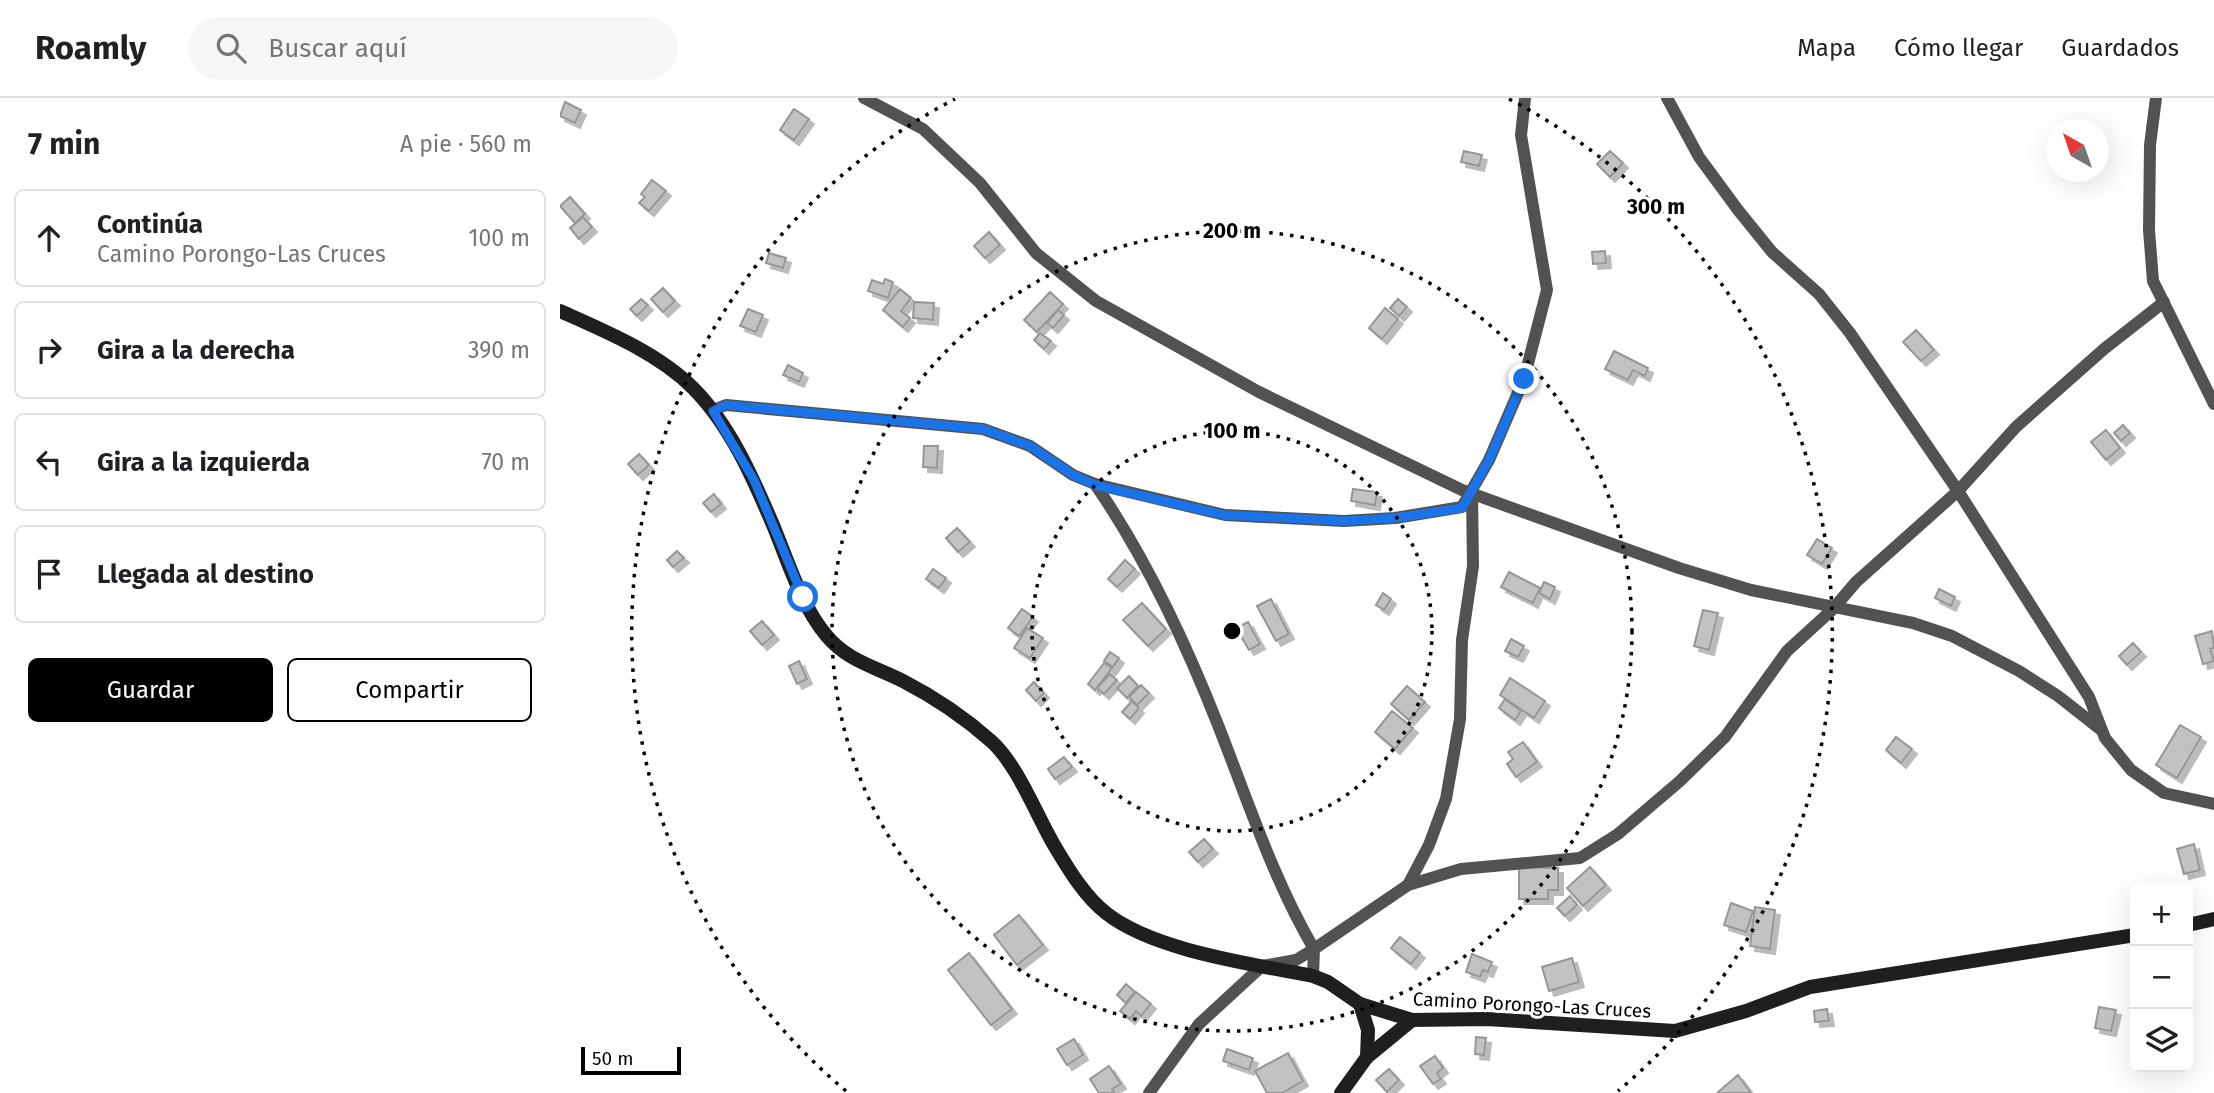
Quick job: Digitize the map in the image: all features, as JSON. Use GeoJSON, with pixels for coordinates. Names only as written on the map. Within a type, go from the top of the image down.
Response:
{"type":"FeatureCollection","features":[{"type":"Feature","properties":{"kind":"main road","name":"Camino Porongo-Las Cruces"},"geometry":{"type":"LineString","coordinates":[[560,311],[600,329],[669,368],[692,387],[713,411],[754,480],[803,597],[827,636],[860,664],[901,680],[951,707],[994,744],[1010,764],[1072,874],[1106,913],[1152,937],[1189,950],[1313,976],[1328,982],[1360,1004],[1412,1020],[1487,1019],[1675,1031],[1746,1011],[1810,986],[2130,936]]}},
{"type":"Feature","properties":{"kind":"main road"},"geometry":{"type":"LineString","coordinates":[[2193,924],[2214,919]]}},
{"type":"Feature","properties":{"kind":"main road"},"geometry":{"type":"LineString","coordinates":[[1360,1004],[1368,1030],[1367,1057]]}},
{"type":"Feature","properties":{"kind":"main road"},"geometry":{"type":"LineString","coordinates":[[1340,1093],[1367,1057],[1412,1020]]}},
{"type":"Feature","properties":{"kind":"street"},"geometry":{"type":"LineString","coordinates":[[864,98],[923,129],[980,183],[1036,253],[1096,301],[1259,393],[1379,453],[1472,493],[1679,568],[1751,590],[1833,609],[1913,623],[1952,636],[2029,677],[2100,729],[2131,770],[2164,793],[2214,804]]}},
{"type":"Feature","properties":{"kind":"street"},"geometry":{"type":"LineString","coordinates":[[713,411],[726,405],[983,429],[1030,446],[1073,475],[1095,485],[1224,515],[1344,521],[1395,518],[1462,508],[1472,493],[1524,379],[1547,290],[1521,135],[1525,98]]}},
{"type":"Feature","properties":{"kind":"street"},"geometry":{"type":"LineString","coordinates":[[1667,98],[1699,156],[1738,210],[1772,252],[1819,294],[1850,333],[1958,491],[2089,696],[2100,729]]}},
{"type":"Feature","properties":{"kind":"street"},"geometry":{"type":"LineString","coordinates":[[2157,98],[2150,145],[2149,230],[2153,281],[2214,404]]}},
{"type":"Feature","properties":{"kind":"street"},"geometry":{"type":"LineString","coordinates":[[1149,1093],[1199,1024],[1262,966],[1296,960],[1408,885],[1461,869],[1580,858],[1618,834],[1680,781],[1725,737],[1787,651],[1833,609],[1856,582],[1958,491],[2016,427],[2104,349],[2164,302]]}},
{"type":"Feature","properties":{"kind":"street"},"geometry":{"type":"LineString","coordinates":[[1095,485],[1128,533],[1190,657],[1288,904],[1314,949],[1313,976]]}},
{"type":"Feature","properties":{"kind":"street"},"geometry":{"type":"LineString","coordinates":[[1408,885],[1446,799],[1460,719],[1462,640],[1473,566],[1472,493]]}},
{"type":"Feature","properties":{"kind":"building"},"geometry":{"type":"Polygon","coordinates":[[[565,102],[581,110],[575,123],[560,116],[565,102]]]}},
{"type":"Feature","properties":{"kind":"building"},"geometry":{"type":"Polygon","coordinates":[[[794,109],[809,119],[794,140],[780,130],[794,109]]]}},
{"type":"Feature","properties":{"kind":"building"},"geometry":{"type":"Polygon","coordinates":[[[1464,151],[1482,155],[1479,166],[1461,162],[1464,151]]]}},
{"type":"Feature","properties":{"kind":"building"},"geometry":{"type":"Polygon","coordinates":[[[1610,151],[1623,163],[1610,177],[1597,164],[1610,151]]]}},
{"type":"Feature","properties":{"kind":"building"},"geometry":{"type":"Polygon","coordinates":[[[652,180],[666,191],[649,211],[639,203],[645,197],[641,194],[652,180]]]}},
{"type":"Feature","properties":{"kind":"building"},"geometry":{"type":"Polygon","coordinates":[[[570,197],[585,214],[575,223],[560,206],[570,197]]]}},
{"type":"Feature","properties":{"kind":"building"},"geometry":{"type":"Polygon","coordinates":[[[583,217],[592,227],[579,239],[570,228],[583,217]]]}},
{"type":"Feature","properties":{"kind":"building"},"geometry":{"type":"Polygon","coordinates":[[[989,232],[1000,245],[985,258],[974,246],[989,232]]]}},
{"type":"Feature","properties":{"kind":"building"},"geometry":{"type":"Polygon","coordinates":[[[1605,251],[1606,263],[1593,264],[1592,252],[1605,251]]]}},
{"type":"Feature","properties":{"kind":"building"},"geometry":{"type":"Polygon","coordinates":[[[769,253],[786,258],[783,268],[766,263],[769,253]]]}},
{"type":"Feature","properties":{"kind":"building"},"geometry":{"type":"Polygon","coordinates":[[[885,279],[893,282],[888,298],[868,291],[872,280],[883,284],[885,279]]]}},
{"type":"Feature","properties":{"kind":"building"},"geometry":{"type":"Polygon","coordinates":[[[663,288],[675,301],[663,312],[651,299],[663,288]]]}},
{"type":"Feature","properties":{"kind":"building"},"geometry":{"type":"Polygon","coordinates":[[[900,289],[911,298],[901,311],[910,318],[903,327],[883,310],[900,289]]]}},
{"type":"Feature","properties":{"kind":"building"},"geometry":{"type":"Polygon","coordinates":[[[1050,292],[1063,304],[1037,332],[1024,320],[1050,292]]]}},
{"type":"Feature","properties":{"kind":"building"},"geometry":{"type":"Polygon","coordinates":[[[641,299],[648,305],[637,316],[630,309],[641,299]]]}},
{"type":"Feature","properties":{"kind":"building"},"geometry":{"type":"Polygon","coordinates":[[[1398,299],[1407,307],[1399,316],[1390,308],[1398,299]]]}},
{"type":"Feature","properties":{"kind":"building"},"geometry":{"type":"Polygon","coordinates":[[[914,302],[934,303],[933,320],[913,318],[914,302]]]}},
{"type":"Feature","properties":{"kind":"building"},"geometry":{"type":"Polygon","coordinates":[[[1385,308],[1398,319],[1382,339],[1369,328],[1385,308]]]}},
{"type":"Feature","properties":{"kind":"building"},"geometry":{"type":"Polygon","coordinates":[[[748,309],[763,315],[756,332],[740,326],[748,309]]]}},
{"type":"Feature","properties":{"kind":"building"},"geometry":{"type":"Polygon","coordinates":[[[1058,310],[1064,315],[1053,328],[1047,323],[1058,310]]]}},
{"type":"Feature","properties":{"kind":"building"},"geometry":{"type":"Polygon","coordinates":[[[1916,330],[1934,350],[1921,361],[1903,342],[1916,330]]]}},
{"type":"Feature","properties":{"kind":"building"},"geometry":{"type":"Polygon","coordinates":[[[1040,333],[1051,341],[1044,349],[1034,340],[1040,333]]]}},
{"type":"Feature","properties":{"kind":"building"},"geometry":{"type":"Polygon","coordinates":[[[1614,351],[1648,368],[1645,376],[1633,370],[1628,380],[1605,369],[1614,351]]]}},
{"type":"Feature","properties":{"kind":"building"},"geometry":{"type":"Polygon","coordinates":[[[788,365],[803,373],[799,382],[783,375],[788,365]]]}},
{"type":"Feature","properties":{"kind":"building"},"geometry":{"type":"Polygon","coordinates":[[[2123,425],[2130,433],[2121,441],[2114,433],[2123,425]]]}},
{"type":"Feature","properties":{"kind":"building"},"geometry":{"type":"Polygon","coordinates":[[[2106,430],[2120,448],[2106,460],[2091,442],[2106,430]]]}},
{"type":"Feature","properties":{"kind":"building"},"geometry":{"type":"Polygon","coordinates":[[[924,446],[938,446],[937,468],[923,467],[924,446]]]}},
{"type":"Feature","properties":{"kind":"building"},"geometry":{"type":"Polygon","coordinates":[[[639,454],[649,465],[638,475],[628,464],[639,454]]]}},
{"type":"Feature","properties":{"kind":"building"},"geometry":{"type":"Polygon","coordinates":[[[1353,489],[1377,492],[1375,505],[1351,501],[1353,489]]]}},
{"type":"Feature","properties":{"kind":"building"},"geometry":{"type":"Polygon","coordinates":[[[714,494],[721,504],[711,512],[703,503],[714,494]]]}},
{"type":"Feature","properties":{"kind":"building"},"geometry":{"type":"Polygon","coordinates":[[[957,528],[970,542],[958,552],[946,538],[957,528]]]}},
{"type":"Feature","properties":{"kind":"building"},"geometry":{"type":"Polygon","coordinates":[[[1817,539],[1832,548],[1822,564],[1807,555],[1817,539]]]}},
{"type":"Feature","properties":{"kind":"building"},"geometry":{"type":"Polygon","coordinates":[[[677,551],[684,558],[673,567],[667,560],[677,551]]]}},
{"type":"Feature","properties":{"kind":"building"},"geometry":{"type":"Polygon","coordinates":[[[1125,560],[1135,569],[1117,587],[1108,579],[1125,560]]]}},
{"type":"Feature","properties":{"kind":"building"},"geometry":{"type":"Polygon","coordinates":[[[933,569],[946,578],[939,588],[926,579],[933,569]]]}},
{"type":"Feature","properties":{"kind":"building"},"geometry":{"type":"Polygon","coordinates":[[[1509,572],[1540,588],[1533,603],[1501,587],[1509,572]]]}},
{"type":"Feature","properties":{"kind":"building"},"geometry":{"type":"Polygon","coordinates":[[[1544,582],[1555,587],[1550,599],[1539,593],[1544,582]]]}},
{"type":"Feature","properties":{"kind":"building"},"geometry":{"type":"Polygon","coordinates":[[[1939,589],[1955,597],[1951,606],[1935,598],[1939,589]]]}},
{"type":"Feature","properties":{"kind":"building"},"geometry":{"type":"Polygon","coordinates":[[[1383,593],[1391,599],[1384,610],[1376,605],[1383,593]]]}},
{"type":"Feature","properties":{"kind":"building"},"geometry":{"type":"Polygon","coordinates":[[[1271,599],[1289,634],[1276,641],[1257,606],[1271,599]]]}},
{"type":"Feature","properties":{"kind":"building"},"geometry":{"type":"Polygon","coordinates":[[[1142,603],[1166,629],[1148,646],[1123,620],[1142,603]]]}},
{"type":"Feature","properties":{"kind":"building"},"geometry":{"type":"Polygon","coordinates":[[[1022,609],[1033,617],[1019,636],[1008,628],[1022,609]]]}},
{"type":"Feature","properties":{"kind":"building"},"geometry":{"type":"Polygon","coordinates":[[[1703,610],[1718,613],[1709,650],[1694,646],[1703,610]]]}},
{"type":"Feature","properties":{"kind":"building"},"geometry":{"type":"Polygon","coordinates":[[[762,621],[774,635],[762,645],[750,631],[762,621]]]}},
{"type":"Feature","properties":{"kind":"building"},"geometry":{"type":"Polygon","coordinates":[[[1248,622],[1260,644],[1249,650],[1236,628],[1248,622]]]}},
{"type":"Feature","properties":{"kind":"building"},"geometry":{"type":"Polygon","coordinates":[[[1027,628],[1043,638],[1030,658],[1014,648],[1027,628]]]}},
{"type":"Feature","properties":{"kind":"building"},"geometry":{"type":"Polygon","coordinates":[[[2212,631],[2214,648],[2210,649],[2214,661],[2203,664],[2195,636],[2212,631]]]}},
{"type":"Feature","properties":{"kind":"building"},"geometry":{"type":"Polygon","coordinates":[[[1511,639],[1524,646],[1518,657],[1505,651],[1511,639]]]}},
{"type":"Feature","properties":{"kind":"building"},"geometry":{"type":"Polygon","coordinates":[[[2133,643],[2141,652],[2127,665],[2119,656],[2133,643]]]}},
{"type":"Feature","properties":{"kind":"building"},"geometry":{"type":"Polygon","coordinates":[[[1110,652],[1119,658],[1113,667],[1104,661],[1110,652]]]}},
{"type":"Feature","properties":{"kind":"building"},"geometry":{"type":"Polygon","coordinates":[[[799,661],[807,679],[797,684],[789,666],[799,661]]]}},
{"type":"Feature","properties":{"kind":"building"},"geometry":{"type":"Polygon","coordinates":[[[1104,663],[1112,668],[1095,690],[1088,684],[1104,663]]]}},
{"type":"Feature","properties":{"kind":"building"},"geometry":{"type":"Polygon","coordinates":[[[1110,674],[1117,680],[1104,694],[1097,688],[1110,674]]]}},
{"type":"Feature","properties":{"kind":"building"},"geometry":{"type":"Polygon","coordinates":[[[1129,676],[1138,686],[1127,698],[1117,688],[1129,676]]]}},
{"type":"Feature","properties":{"kind":"building"},"geometry":{"type":"Polygon","coordinates":[[[1510,678],[1545,701],[1534,718],[1500,695],[1510,678]]]}},
{"type":"Feature","properties":{"kind":"building"},"geometry":{"type":"Polygon","coordinates":[[[1034,682],[1044,693],[1036,701],[1026,690],[1034,682]]]}},
{"type":"Feature","properties":{"kind":"building"},"geometry":{"type":"Polygon","coordinates":[[[1141,685],[1149,693],[1137,705],[1129,697],[1141,685]]]}},
{"type":"Feature","properties":{"kind":"building"},"geometry":{"type":"Polygon","coordinates":[[[1407,686],[1425,702],[1409,720],[1391,704],[1407,686]]]}},
{"type":"Feature","properties":{"kind":"building"},"geometry":{"type":"Polygon","coordinates":[[[1505,699],[1521,711],[1515,720],[1499,708],[1505,699]]]}},
{"type":"Feature","properties":{"kind":"building"},"geometry":{"type":"Polygon","coordinates":[[[1132,701],[1139,708],[1130,719],[1122,712],[1132,701]]]}},
{"type":"Feature","properties":{"kind":"building"},"geometry":{"type":"Polygon","coordinates":[[[1392,711],[1413,728],[1395,749],[1375,732],[1392,711]]]}},
{"type":"Feature","properties":{"kind":"building"},"geometry":{"type":"Polygon","coordinates":[[[2180,725],[2201,737],[2177,778],[2156,765],[2180,725]]]}},
{"type":"Feature","properties":{"kind":"building"},"geometry":{"type":"Polygon","coordinates":[[[1896,737],[1912,749],[1901,763],[1886,750],[1896,737]]]}},
{"type":"Feature","properties":{"kind":"building"},"geometry":{"type":"Polygon","coordinates":[[[1523,742],[1537,762],[1516,777],[1507,764],[1513,759],[1508,752],[1523,742]]]}},
{"type":"Feature","properties":{"kind":"building"},"geometry":{"type":"Polygon","coordinates":[[[1064,757],[1072,767],[1055,779],[1048,769],[1064,757]]]}},
{"type":"Feature","properties":{"kind":"building"},"geometry":{"type":"Polygon","coordinates":[[[1204,839],[1213,849],[1198,862],[1189,852],[1204,839]]]}},
{"type":"Feature","properties":{"kind":"building"},"geometry":{"type":"Polygon","coordinates":[[[2194,844],[2200,870],[2184,874],[2177,849],[2194,844]]]}},
{"type":"Feature","properties":{"kind":"building"},"geometry":{"type":"Polygon","coordinates":[[[1519,867],[1558,868],[1558,890],[1548,890],[1548,899],[1519,899],[1519,867]]]}},
{"type":"Feature","properties":{"kind":"building"},"geometry":{"type":"Polygon","coordinates":[[[1590,867],[1606,885],[1583,906],[1567,888],[1590,867]]]}},
{"type":"Feature","properties":{"kind":"building"},"geometry":{"type":"Polygon","coordinates":[[[1570,896],[1577,905],[1565,916],[1557,908],[1570,896]]]}},
{"type":"Feature","properties":{"kind":"building"},"geometry":{"type":"Polygon","coordinates":[[[1731,903],[1753,911],[1746,932],[1724,925],[1731,903]]]}},
{"type":"Feature","properties":{"kind":"building"},"geometry":{"type":"Polygon","coordinates":[[[1755,907],[1775,910],[1770,949],[1750,946],[1755,907]]]}},
{"type":"Feature","properties":{"kind":"building"},"geometry":{"type":"Polygon","coordinates":[[[1019,915],[1043,945],[1017,965],[994,935],[1019,915]]]}},
{"type":"Feature","properties":{"kind":"building"},"geometry":{"type":"Polygon","coordinates":[[[1400,937],[1420,953],[1411,964],[1391,948],[1400,937]]]}},
{"type":"Feature","properties":{"kind":"building"},"geometry":{"type":"Polygon","coordinates":[[[969,953],[1012,1009],[991,1025],[948,970],[969,953]]]}},
{"type":"Feature","properties":{"kind":"building"},"geometry":{"type":"Polygon","coordinates":[[[1472,954],[1492,962],[1488,972],[1483,970],[1480,977],[1466,972],[1472,954]]]}},
{"type":"Feature","properties":{"kind":"building"},"geometry":{"type":"Polygon","coordinates":[[[1572,958],[1579,982],[1549,991],[1542,967],[1572,958]]]}},
{"type":"Feature","properties":{"kind":"building"},"geometry":{"type":"Polygon","coordinates":[[[1126,984],[1135,992],[1126,1003],[1117,995],[1126,984]]]}},
{"type":"Feature","properties":{"kind":"building"},"geometry":{"type":"Polygon","coordinates":[[[1136,992],[1151,1004],[1141,1016],[1136,1011],[1130,1019],[1120,1011],[1136,992]]]}},
{"type":"Feature","properties":{"kind":"building"},"geometry":{"type":"Polygon","coordinates":[[[2099,1007],[2116,1010],[2111,1031],[2095,1028],[2099,1007]]]}},
{"type":"Feature","properties":{"kind":"building"},"geometry":{"type":"Polygon","coordinates":[[[1827,1009],[1829,1021],[1815,1022],[1814,1011],[1827,1009]]]}},
{"type":"Feature","properties":{"kind":"building"},"geometry":{"type":"Polygon","coordinates":[[[1476,1037],[1486,1038],[1484,1055],[1475,1054],[1476,1037]]]}},
{"type":"Feature","properties":{"kind":"building"},"geometry":{"type":"Polygon","coordinates":[[[1074,1039],[1083,1055],[1067,1065],[1057,1049],[1074,1039]]]}},
{"type":"Feature","properties":{"kind":"building"},"geometry":{"type":"Polygon","coordinates":[[[1227,1049],[1253,1058],[1249,1070],[1223,1061],[1227,1049]]]}},
{"type":"Feature","properties":{"kind":"building"},"geometry":{"type":"Polygon","coordinates":[[[1288,1053],[1303,1081],[1282,1093],[1267,1093],[1255,1071],[1288,1053]]]}},
{"type":"Feature","properties":{"kind":"building"},"geometry":{"type":"Polygon","coordinates":[[[1435,1056],[1443,1068],[1437,1073],[1441,1079],[1433,1084],[1420,1066],[1435,1056]]]}},
{"type":"Feature","properties":{"kind":"building"},"geometry":{"type":"Polygon","coordinates":[[[1109,1066],[1121,1084],[1112,1089],[1115,1093],[1099,1093],[1090,1079],[1109,1066]]]}},
{"type":"Feature","properties":{"kind":"building"},"geometry":{"type":"Polygon","coordinates":[[[1389,1069],[1399,1080],[1387,1092],[1376,1080],[1389,1069]]]}},
{"type":"Feature","properties":{"kind":"building"},"geometry":{"type":"Polygon","coordinates":[[[1738,1075],[1751,1093],[1717,1093],[1738,1075]]]}},
{"type":"Feature","properties":{"kind":"route"},"geometry":{"type":"LineString","coordinates":[[803,597],[754,480],[713,411],[726,405],[983,429],[1030,446],[1073,475],[1095,485],[1224,515],[1344,521],[1395,518],[1462,508],[1489,460],[1524,379]]}}]}
